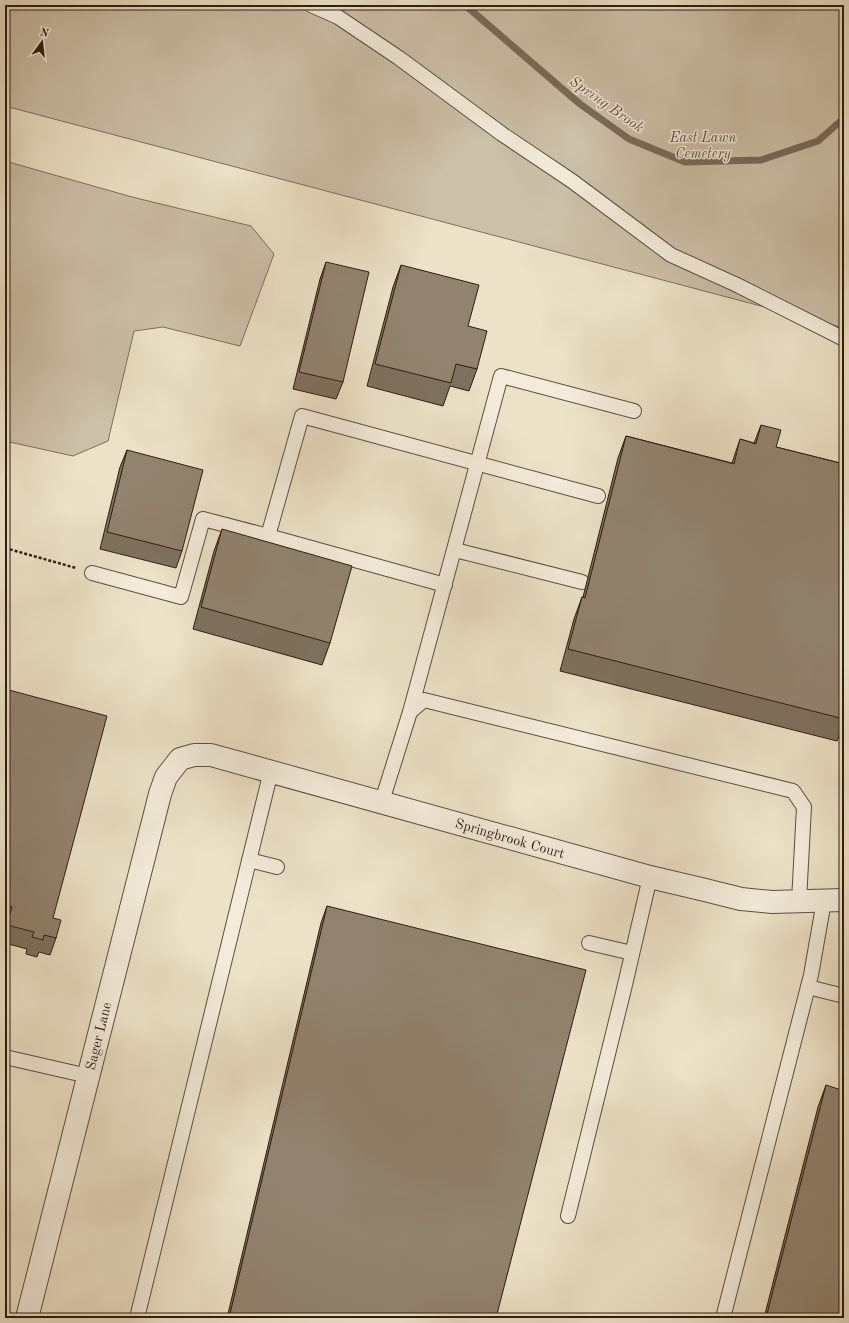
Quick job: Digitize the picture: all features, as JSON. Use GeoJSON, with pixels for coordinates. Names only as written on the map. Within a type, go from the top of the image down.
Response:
{"type":"FeatureCollection","features":[{"type":"Feature","properties":{"kind":"street","name":"Springbrook Court"},"geometry":{"type":"LineString","coordinates":[[180,759],[194,755],[211,754],[650,877],[741,898],[772,902],[834,901]]}},
{"type":"Feature","properties":{"kind":"street","name":"Sager Lane"},"geometry":{"type":"LineString","coordinates":[[26,1318],[160,794],[166,777],[180,759]]}},
{"type":"Feature","properties":{"kind":"lane"},"geometry":{"type":"LineString","coordinates":[[311,5],[338,17],[399,58],[502,134],[572,181],[671,255],[737,285],[844,340]]}},
{"type":"Feature","properties":{"kind":"lane"},"geometry":{"type":"LineString","coordinates":[[382,801],[410,712],[501,376],[634,411]]}},
{"type":"Feature","properties":{"kind":"lane"},"geometry":{"type":"LineString","coordinates":[[268,536],[302,416],[598,496]]}},
{"type":"Feature","properties":{"kind":"lane"},"geometry":{"type":"LineString","coordinates":[[92,573],[181,597],[203,518],[445,585]]}},
{"type":"Feature","properties":{"kind":"lane"},"geometry":{"type":"LineString","coordinates":[[455,550],[582,582]]}},
{"type":"Feature","properties":{"kind":"lane"},"geometry":{"type":"LineString","coordinates":[[410,712],[424,700],[793,791],[804,807],[799,901]]}},
{"type":"Feature","properties":{"kind":"lane"},"geometry":{"type":"LineString","coordinates":[[137,1318],[271,771]]}},
{"type":"Feature","properties":{"kind":"lane"},"geometry":{"type":"LineString","coordinates":[[249,860],[278,868]]}},
{"type":"Feature","properties":{"kind":"lane"},"geometry":{"type":"LineString","coordinates":[[568,1216],[650,877]]}},
{"type":"Feature","properties":{"kind":"lane"},"geometry":{"type":"LineString","coordinates":[[723,1318],[808,987],[834,901]]}},
{"type":"Feature","properties":{"kind":"lane"},"geometry":{"type":"LineString","coordinates":[[590,943],[632,953]]}},
{"type":"Feature","properties":{"kind":"lane"},"geometry":{"type":"LineString","coordinates":[[808,987],[844,996]]}},
{"type":"Feature","properties":{"kind":"lane"},"geometry":{"type":"LineString","coordinates":[[5,1057],[88,1076]]}},
{"type":"Feature","properties":{"kind":"path"},"geometry":{"type":"LineString","coordinates":[[5,548],[92,573]]}},
{"type":"Feature","properties":{"kind":"green space","name":"East Lawn Cemetery"},"geometry":{"type":"Polygon","coordinates":[[[5,5],[844,5],[844,328],[5,106],[5,5]]]}},
{"type":"Feature","properties":{"kind":"green space"},"geometry":{"type":"Polygon","coordinates":[[[5,161],[132,197],[251,226],[274,254],[240,346],[163,327],[134,331],[108,441],[73,456],[5,441],[5,161]]]}},
{"type":"Feature","properties":{"kind":"building"},"geometry":{"type":"Polygon","coordinates":[[[326,262],[369,272],[343,382],[299,372],[326,262]]]}},
{"type":"Feature","properties":{"kind":"building"},"geometry":{"type":"Polygon","coordinates":[[[401,265],[479,285],[468,326],[487,331],[477,369],[456,364],[451,383],[375,364],[401,265]]]}},
{"type":"Feature","properties":{"kind":"building"},"geometry":{"type":"Polygon","coordinates":[[[761,425],[781,430],[776,447],[844,464],[844,719],[568,649],[582,597],[585,598],[626,436],[734,464],[740,439],[756,444],[761,425]]]}},
{"type":"Feature","properties":{"kind":"building"},"geometry":{"type":"Polygon","coordinates":[[[127,450],[203,470],[182,551],[107,532],[127,450]]]}},
{"type":"Feature","properties":{"kind":"building"},"geometry":{"type":"Polygon","coordinates":[[[222,529],[352,566],[330,643],[201,607],[222,529]]]}},
{"type":"Feature","properties":{"kind":"building"},"geometry":{"type":"Polygon","coordinates":[[[5,689],[107,716],[53,918],[61,920],[56,938],[44,935],[43,940],[32,937],[34,932],[7,925],[12,907],[5,905],[5,689]]]}},
{"type":"Feature","properties":{"kind":"building"},"geometry":{"type":"Polygon","coordinates":[[[327,906],[586,970],[496,1318],[229,1318],[327,906]]]}},
{"type":"Feature","properties":{"kind":"building"},"geometry":{"type":"Polygon","coordinates":[[[826,1085],[844,1091],[844,1318],[766,1318],[826,1085]]]}},
{"type":"Feature","properties":{"kind":"waterway","name":"Spring Brook"},"geometry":{"type":"LineString","coordinates":[[465,5],[580,104],[629,139],[685,162],[761,160],[818,141],[844,118]]}}]}
